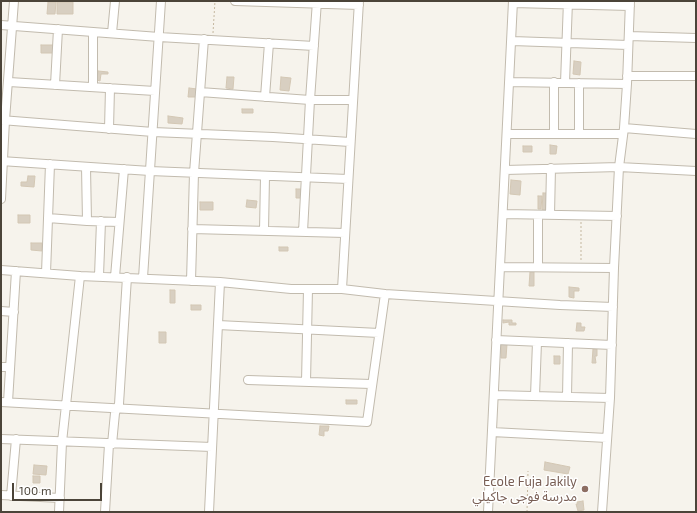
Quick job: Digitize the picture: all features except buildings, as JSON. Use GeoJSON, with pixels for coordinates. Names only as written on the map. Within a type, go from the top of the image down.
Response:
{"type":"FeatureCollection","features":[{"type":"Feature","properties":{"kind":"street"},"geometry":{"type":"LineString","coordinates":[[1,200],[3,120],[9,82],[14,1]]}},
{"type":"Feature","properties":{"kind":"street"},"geometry":{"type":"LineString","coordinates":[[112,33],[115,1]]}},
{"type":"Feature","properties":{"kind":"street"},"geometry":{"type":"LineString","coordinates":[[143,278],[161,1]]}},
{"type":"Feature","properties":{"kind":"street"},"geometry":{"type":"LineString","coordinates":[[235,1],[359,3],[342,289]]}},
{"type":"Feature","properties":{"kind":"street"},"geometry":{"type":"LineString","coordinates":[[303,232],[317,2]]}},
{"type":"Feature","properties":{"kind":"street"},"geometry":{"type":"LineString","coordinates":[[488,512],[513,2],[630,4],[623,131],[619,167],[610,398],[602,512]]}},
{"type":"Feature","properties":{"kind":"street"},"geometry":{"type":"LineString","coordinates":[[565,83],[568,3]]}},
{"type":"Feature","properties":{"kind":"street"},"geometry":{"type":"LineString","coordinates":[[1,24],[158,37],[314,46]]}},
{"type":"Feature","properties":{"kind":"street"},"geometry":{"type":"LineString","coordinates":[[55,85],[58,28]]}},
{"type":"Feature","properties":{"kind":"street"},"geometry":{"type":"LineString","coordinates":[[93,32],[93,87]]}},
{"type":"Feature","properties":{"kind":"street"},"geometry":{"type":"LineString","coordinates":[[629,36],[696,38]]}},
{"type":"Feature","properties":{"kind":"street"},"geometry":{"type":"LineString","coordinates":[[191,281],[194,173],[200,92],[208,39]]}},
{"type":"Feature","properties":{"kind":"street"},"geometry":{"type":"LineString","coordinates":[[512,41],[628,45]]}},
{"type":"Feature","properties":{"kind":"street"},"geometry":{"type":"LineString","coordinates":[[265,97],[269,43]]}},
{"type":"Feature","properties":{"kind":"street"},"geometry":{"type":"LineString","coordinates":[[1,65],[10,66]]}},
{"type":"Feature","properties":{"kind":"street"},"geometry":{"type":"LineString","coordinates":[[509,82],[579,83],[696,76]]}},
{"type":"Feature","properties":{"kind":"street"},"geometry":{"type":"LineString","coordinates":[[9,82],[156,91]]}},
{"type":"Feature","properties":{"kind":"street"},"geometry":{"type":"LineString","coordinates":[[554,82],[554,134]]}},
{"type":"Feature","properties":{"kind":"street"},"geometry":{"type":"LineString","coordinates":[[579,83],[579,134]]}},
{"type":"Feature","properties":{"kind":"street"},"geometry":{"type":"LineString","coordinates":[[109,128],[110,88]]}},
{"type":"Feature","properties":{"kind":"street"},"geometry":{"type":"LineString","coordinates":[[200,92],[310,100],[353,100]]}},
{"type":"Feature","properties":{"kind":"street"},"geometry":{"type":"LineString","coordinates":[[3,120],[153,132],[309,138],[350,142]]}},
{"type":"Feature","properties":{"kind":"street"},"geometry":{"type":"LineString","coordinates":[[507,134],[579,134],[623,131],[696,134]]}},
{"type":"Feature","properties":{"kind":"street"},"geometry":{"type":"LineString","coordinates":[[2,161],[150,171],[348,179]]}},
{"type":"Feature","properties":{"kind":"street"},"geometry":{"type":"LineString","coordinates":[[46,273],[50,164]]}},
{"type":"Feature","properties":{"kind":"street"},"geometry":{"type":"LineString","coordinates":[[86,166],[87,221]]}},
{"type":"Feature","properties":{"kind":"street"},"geometry":{"type":"LineString","coordinates":[[505,170],[619,167],[696,171]]}},
{"type":"Feature","properties":{"kind":"street"},"geometry":{"type":"LineString","coordinates":[[550,215],[551,168]]}},
{"type":"Feature","properties":{"kind":"street"},"geometry":{"type":"LineString","coordinates":[[115,277],[124,169]]}},
{"type":"Feature","properties":{"kind":"street"},"geometry":{"type":"LineString","coordinates":[[264,231],[265,176]]}},
{"type":"Feature","properties":{"kind":"street"},"geometry":{"type":"LineString","coordinates":[[503,214],[617,216]]}},
{"type":"Feature","properties":{"kind":"street"},"geometry":{"type":"LineString","coordinates":[[538,215],[538,267]]}},
{"type":"Feature","properties":{"kind":"street"},"geometry":{"type":"LineString","coordinates":[[48,218],[119,222]]}},
{"type":"Feature","properties":{"kind":"street"},"geometry":{"type":"LineString","coordinates":[[100,276],[102,221]]}},
{"type":"Feature","properties":{"kind":"street"},"geometry":{"type":"LineString","coordinates":[[192,229],[345,233]]}},
{"type":"Feature","properties":{"kind":"street"},"geometry":{"type":"LineString","coordinates":[[500,267],[614,268]]}},
{"type":"Feature","properties":{"kind":"street"},"geometry":{"type":"LineString","coordinates":[[1,270],[80,276],[220,282],[308,289],[342,289],[385,294],[613,307]]}},
{"type":"Feature","properties":{"kind":"street"},"geometry":{"type":"LineString","coordinates":[[16,271],[10,367],[4,402],[214,415],[367,422],[378,333],[385,294]]}},
{"type":"Feature","properties":{"kind":"street"},"geometry":{"type":"LineString","coordinates":[[59,512],[62,442],[80,276]]}},
{"type":"Feature","properties":{"kind":"street"},"geometry":{"type":"LineString","coordinates":[[105,512],[115,413],[120,404],[127,277]]}},
{"type":"Feature","properties":{"kind":"street"},"geometry":{"type":"LineString","coordinates":[[209,512],[220,282]]}},
{"type":"Feature","properties":{"kind":"street"},"geometry":{"type":"LineString","coordinates":[[306,382],[308,289]]}},
{"type":"Feature","properties":{"kind":"street"},"geometry":{"type":"LineString","coordinates":[[1,312],[14,312]]}},
{"type":"Feature","properties":{"kind":"street"},"geometry":{"type":"LineString","coordinates":[[218,325],[378,333]]}},
{"type":"Feature","properties":{"kind":"street"},"geometry":{"type":"LineString","coordinates":[[496,340],[612,345]]}},
{"type":"Feature","properties":{"kind":"street"},"geometry":{"type":"LineString","coordinates":[[535,396],[537,342]]}},
{"type":"Feature","properties":{"kind":"street"},"geometry":{"type":"LineString","coordinates":[[566,397],[568,343]]}},
{"type":"Feature","properties":{"kind":"street"},"geometry":{"type":"LineString","coordinates":[[1,367],[10,367]]}},
{"type":"Feature","properties":{"kind":"street"},"geometry":{"type":"LineString","coordinates":[[248,380],[371,384]]}},
{"type":"Feature","properties":{"kind":"street"},"geometry":{"type":"LineString","coordinates":[[494,395],[610,398]]}},
{"type":"Feature","properties":{"kind":"street"},"geometry":{"type":"LineString","coordinates":[[492,432],[607,438]]}},
{"type":"Feature","properties":{"kind":"street"},"geometry":{"type":"LineString","coordinates":[[1,439],[212,447]]}},
{"type":"Feature","properties":{"kind":"street"},"geometry":{"type":"LineString","coordinates":[[11,496],[16,439]]}},
{"type":"Feature","properties":{"kind":"street"},"geometry":{"type":"LineString","coordinates":[[1,495],[60,498]]}},
{"type":"Feature","properties":{"kind":"path"},"geometry":{"type":"LineString","coordinates":[[208,39],[215,1]]}},
{"type":"Feature","properties":{"kind":"path"},"geometry":{"type":"LineString","coordinates":[[581,215],[581,268]]}},
{"type":"Feature","properties":{"kind":"path"},"geometry":{"type":"LineString","coordinates":[[527,512],[528,471]]}},
{"type":"Feature","properties":{"kind":"place","name":"Ecole Fuja Jakily مدرسة فوجى جاكيلي"},"geometry":{"type":"Point","coordinates":[585,489]}}]}
